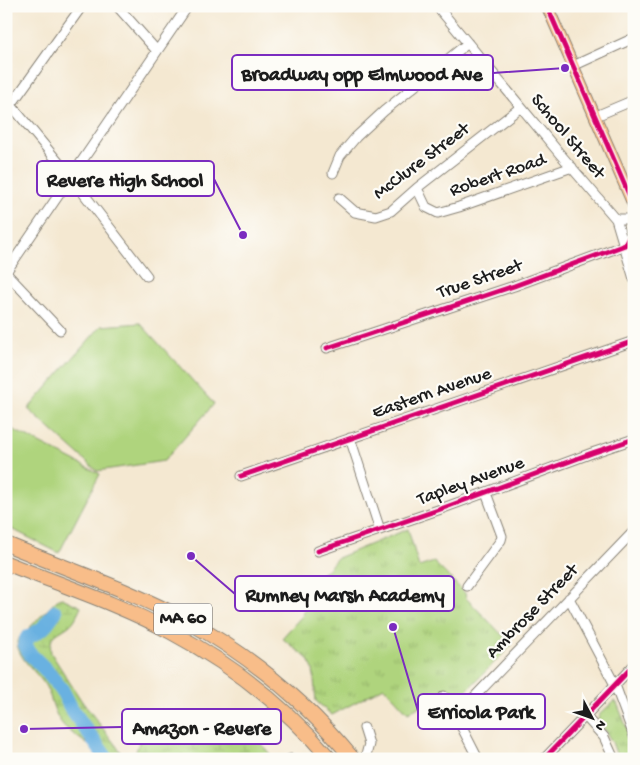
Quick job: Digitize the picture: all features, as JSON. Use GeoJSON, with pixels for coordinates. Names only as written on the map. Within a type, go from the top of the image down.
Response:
{"type":"FeatureCollection","features":[{"type":"Feature","properties":{"kind":"highway","name":"MA 60"},"geometry":{"type":"LineString","coordinates":[[6,544],[145,600],[180,617],[214,637],[254,664],[290,693],[324,726],[352,759]]}},
{"type":"Feature","properties":{"kind":"highway","name":"MA 60"},"geometry":{"type":"LineString","coordinates":[[6,563],[135,615],[170,631],[197,647],[236,672],[272,701],[301,727],[330,759]]}},
{"type":"Feature","properties":{"kind":"main road"},"geometry":{"type":"LineString","coordinates":[[547,6],[634,206]]}},
{"type":"Feature","properties":{"kind":"street"},"geometry":{"type":"LineString","coordinates":[[82,6],[8,104],[71,177],[147,276]]}},
{"type":"Feature","properties":{"kind":"street"},"geometry":{"type":"LineString","coordinates":[[117,6],[157,51]]}},
{"type":"Feature","properties":{"kind":"street"},"geometry":{"type":"LineString","coordinates":[[60,330],[6,272],[188,6]]}},
{"type":"Feature","properties":{"kind":"street","name":"School Street"},"geometry":{"type":"LineString","coordinates":[[437,6],[616,219],[634,278]]}},
{"type":"Feature","properties":{"kind":"street"},"geometry":{"type":"LineString","coordinates":[[573,66],[634,38]]}},
{"type":"Feature","properties":{"kind":"street"},"geometry":{"type":"LineString","coordinates":[[333,173],[340,156],[356,137],[384,111],[468,43]]}},
{"type":"Feature","properties":{"kind":"street"},"geometry":{"type":"LineString","coordinates":[[596,116],[634,100]]}},
{"type":"Feature","properties":{"kind":"street","name":"McClure Street"},"geometry":{"type":"LineString","coordinates":[[338,198],[355,212],[376,216],[391,211],[417,188],[521,107]]}},
{"type":"Feature","properties":{"kind":"street","name":"Robert Road"},"geometry":{"type":"LineString","coordinates":[[417,188],[426,207],[438,213],[572,167]]}},
{"type":"Feature","properties":{"kind":"street"},"geometry":{"type":"LineString","coordinates":[[616,219],[634,219]]}},
{"type":"Feature","properties":{"kind":"street"},"geometry":{"type":"LineString","coordinates":[[625,245],[634,228]]}},
{"type":"Feature","properties":{"kind":"street","name":"True Street"},"geometry":{"type":"LineString","coordinates":[[327,348],[514,286],[625,245]]}},
{"type":"Feature","properties":{"kind":"street","name":"Eastern Avenue"},"geometry":{"type":"LineString","coordinates":[[241,476],[634,341]]}},
{"type":"Feature","properties":{"kind":"street"},"geometry":{"type":"LineString","coordinates":[[350,438],[380,530]]}},
{"type":"Feature","properties":{"kind":"street","name":"Tapley Avenue"},"geometry":{"type":"LineString","coordinates":[[318,551],[634,439]]}},
{"type":"Feature","properties":{"kind":"street"},"geometry":{"type":"LineString","coordinates":[[467,586],[499,545],[502,536],[486,493]]}},
{"type":"Feature","properties":{"kind":"street","name":"Ambrose Street"},"geometry":{"type":"LineString","coordinates":[[456,716],[634,531]]}},
{"type":"Feature","properties":{"kind":"street"},"geometry":{"type":"LineString","coordinates":[[569,598],[614,685],[634,736]]}},
{"type":"Feature","properties":{"kind":"street"},"geometry":{"type":"LineString","coordinates":[[544,759],[634,665]]}},
{"type":"Feature","properties":{"kind":"street"},"geometry":{"type":"LineString","coordinates":[[444,696],[478,759]]}},
{"type":"Feature","properties":{"kind":"street"},"geometry":{"type":"LineString","coordinates":[[585,716],[604,738],[614,759]]}},
{"type":"Feature","properties":{"kind":"street"},"geometry":{"type":"LineString","coordinates":[[364,728],[369,744],[365,759]]}},
{"type":"Feature","properties":{"kind":"green space"},"geometry":{"type":"Polygon","coordinates":[[[140,323],[214,404],[164,461],[97,471],[28,409],[101,326],[140,323]]]}},
{"type":"Feature","properties":{"kind":"green space"},"geometry":{"type":"Polygon","coordinates":[[[6,426],[100,474],[59,553],[6,526],[6,426]]]}},
{"type":"Feature","properties":{"kind":"green space"},"geometry":{"type":"Polygon","coordinates":[[[408,529],[419,567],[434,562],[512,645],[459,698],[445,692],[408,713],[384,687],[332,715],[316,701],[313,669],[307,658],[282,638],[302,616],[309,602],[305,585],[326,571],[337,558],[408,529]]]}},
{"type":"Feature","properties":{"kind":"green space"},"geometry":{"type":"Polygon","coordinates":[[[62,598],[81,607],[72,623],[53,638],[51,653],[81,700],[124,756],[130,759],[103,759],[64,726],[55,712],[46,687],[20,654],[17,641],[20,637],[58,599],[62,598]]]}},
{"type":"Feature","properties":{"kind":"green space"},"geometry":{"type":"Polygon","coordinates":[[[614,701],[617,703],[634,746],[634,759],[618,759],[612,742],[598,719],[600,714],[614,701]]]}},
{"type":"Feature","properties":{"kind":"green space"},"geometry":{"type":"Polygon","coordinates":[[[220,717],[256,737],[274,759],[133,759],[140,741],[154,731],[190,721],[220,717]]]}},
{"type":"Feature","properties":{"kind":"waterway"},"geometry":{"type":"LineString","coordinates":[[55,612],[43,628],[27,638],[25,644],[30,654],[62,690],[72,710],[107,759]]}},
{"type":"Feature","properties":{"kind":"cycle path"},"geometry":{"type":"LineString","coordinates":[[547,6],[634,206]]}},
{"type":"Feature","properties":{"kind":"cycle path"},"geometry":{"type":"LineString","coordinates":[[327,348],[514,286],[625,245],[634,228]]}},
{"type":"Feature","properties":{"kind":"cycle path"},"geometry":{"type":"LineString","coordinates":[[241,476],[634,341]]}},
{"type":"Feature","properties":{"kind":"cycle path"},"geometry":{"type":"LineString","coordinates":[[318,551],[634,439]]}},
{"type":"Feature","properties":{"kind":"cycle path"},"geometry":{"type":"LineString","coordinates":[[544,759],[634,665]]}},
{"type":"Feature","properties":{"kind":"place","name":"Broadway opp Elmwood Ave"},"geometry":{"type":"Point","coordinates":[565,68]}},
{"type":"Feature","properties":{"kind":"place","name":"Revere High School"},"geometry":{"type":"Point","coordinates":[243,235]}},
{"type":"Feature","properties":{"kind":"place","name":"Rumney Marsh Academy"},"geometry":{"type":"Point","coordinates":[191,556]}},
{"type":"Feature","properties":{"kind":"place","name":"Erricola Park"},"geometry":{"type":"Point","coordinates":[393,627]}},
{"type":"Feature","properties":{"kind":"place","name":"Amazon - Revere"},"geometry":{"type":"Point","coordinates":[24,729]}}]}
